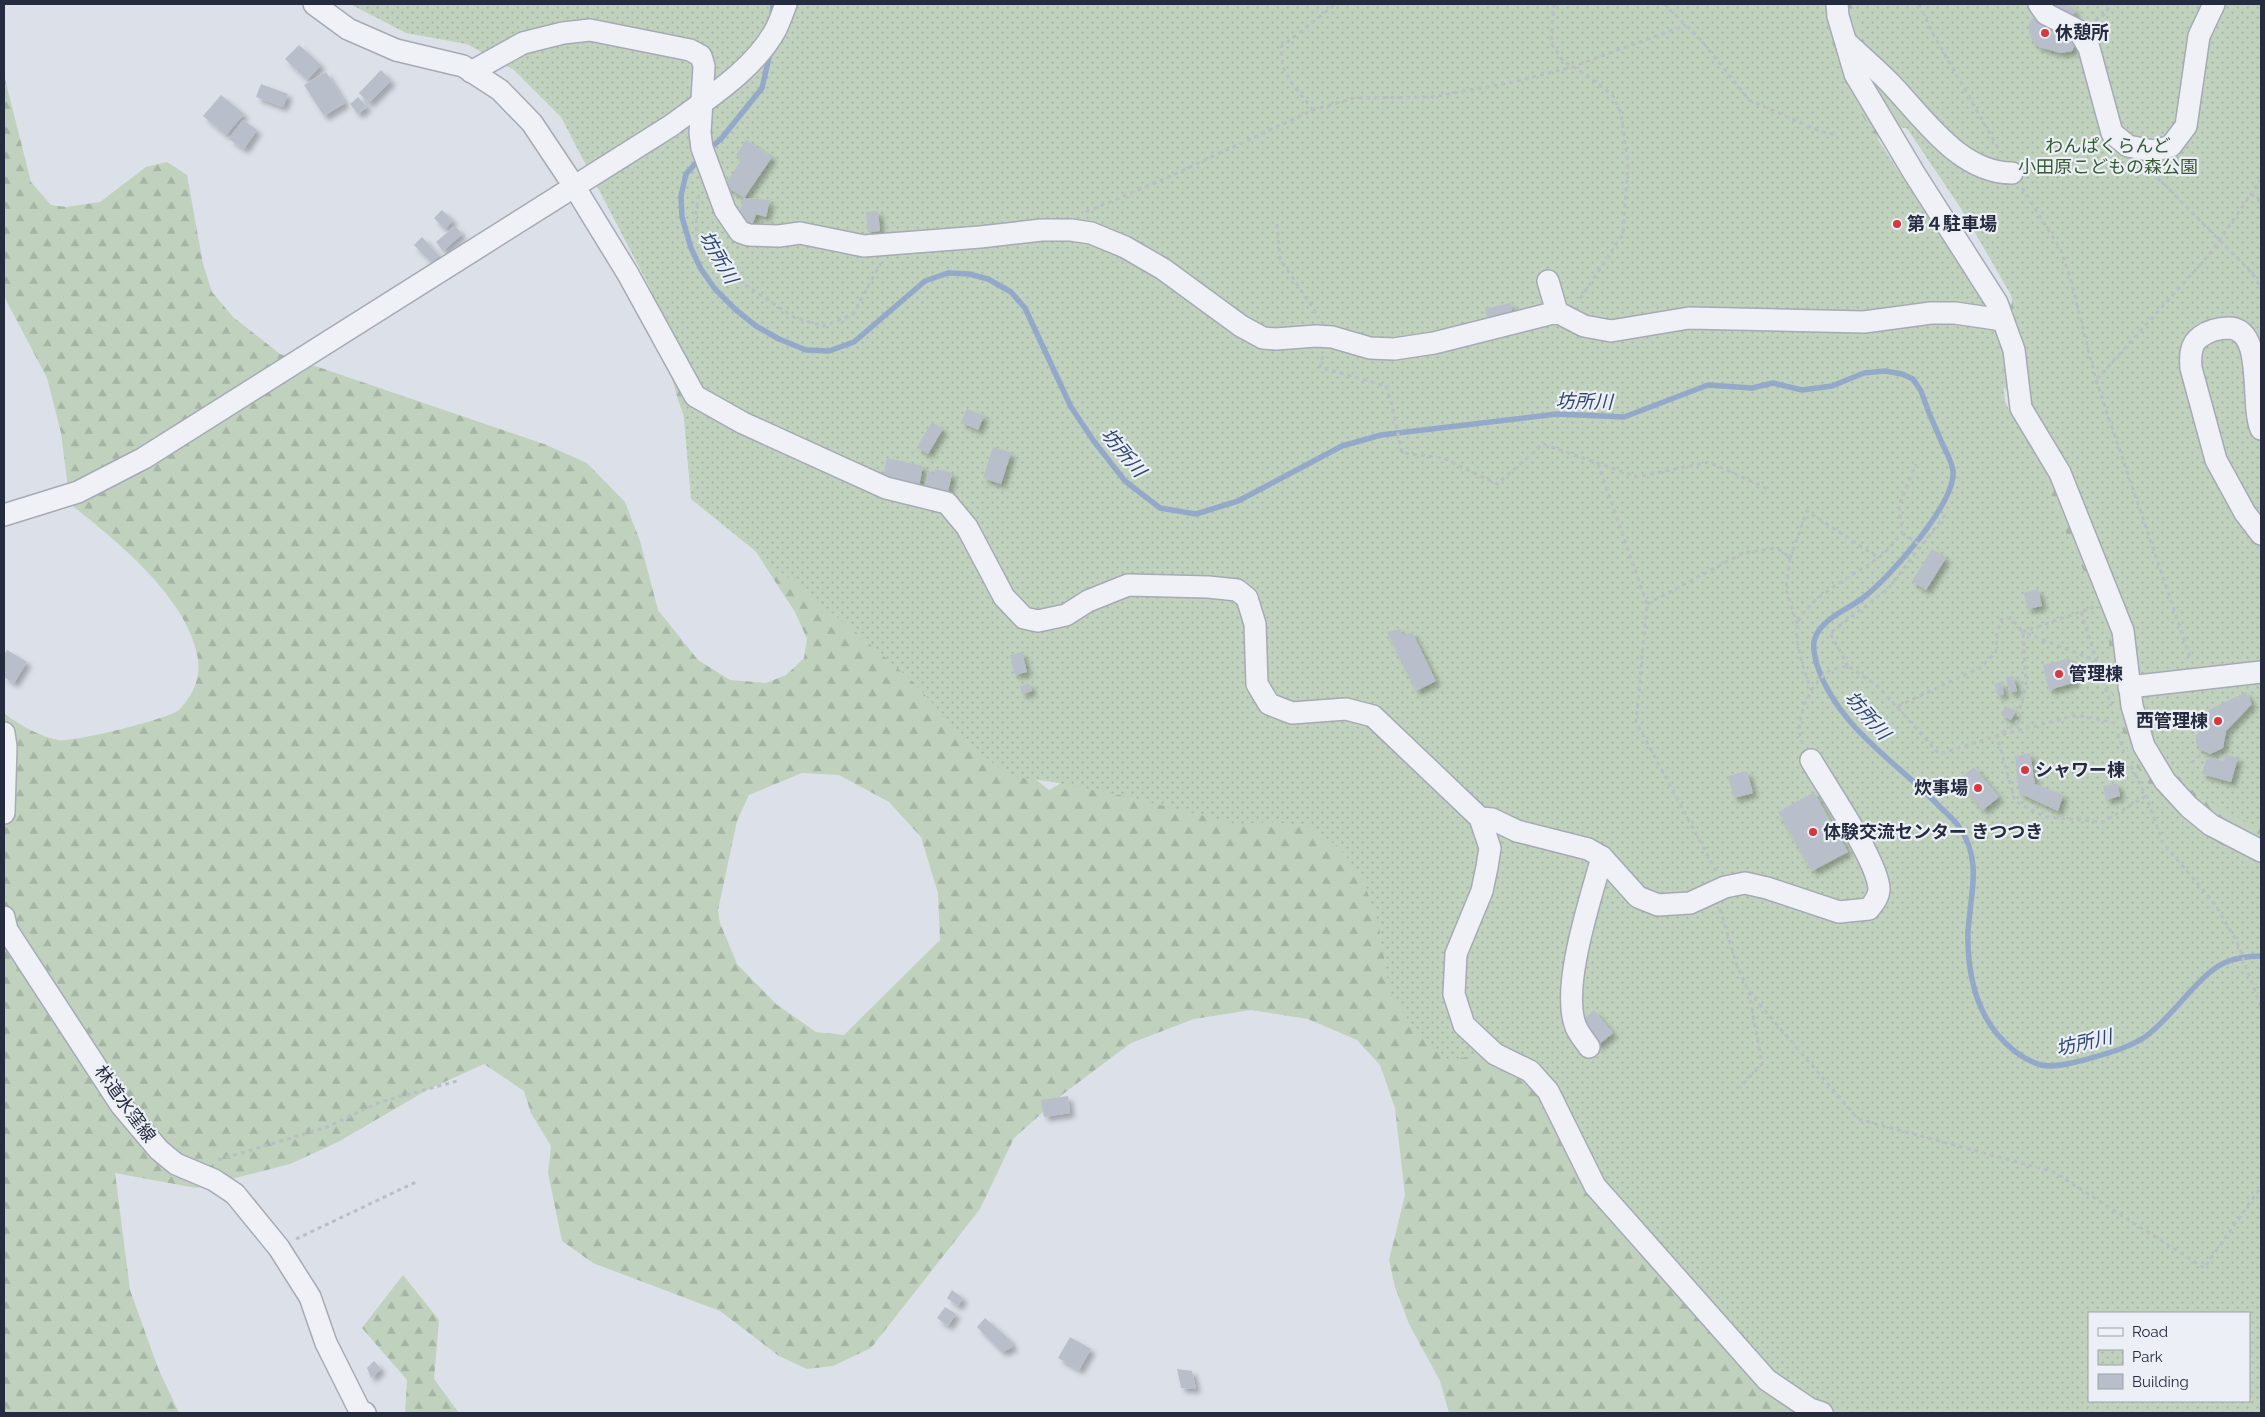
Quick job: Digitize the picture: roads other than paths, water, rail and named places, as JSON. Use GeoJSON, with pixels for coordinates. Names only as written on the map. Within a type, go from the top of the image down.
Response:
{"type":"FeatureCollection","features":[{"type":"Feature","properties":{"kind":"street"},"geometry":{"type":"LineString","coordinates":[[314,4],[348,29],[396,50],[462,66],[500,90],[532,123],[574,186],[628,274],[695,396],[743,423],[886,488],[947,502],[967,527],[1004,596],[1024,618],[1038,621],[1066,615],[1088,601],[1128,585],[1177,585],[1237,590],[1248,598],[1255,624],[1257,684],[1269,704],[1292,713],[1346,709],[1372,716],[1480,818],[1490,848],[1487,867],[1482,891],[1456,954],[1454,994],[1464,1025],[1495,1054],[1530,1071],[1548,1091],[1594,1186],[1767,1380],[1810,1409],[1822,1413]]}},
{"type":"Feature","properties":{"kind":"street"},"geometry":{"type":"LineString","coordinates":[[4,515],[78,492],[144,458],[672,125],[736,77],[748,65],[775,30],[786,4]]}},
{"type":"Feature","properties":{"kind":"street"},"geometry":{"type":"LineString","coordinates":[[1837,4],[1838,16],[1856,74],[1914,173],[1997,303],[2014,350],[2021,408],[2060,474],[2123,630],[2132,706],[2144,746],[2165,782],[2189,807],[2211,825],[2261,851]]}},
{"type":"Feature","properties":{"kind":"street"},"geometry":{"type":"LineString","coordinates":[[2039,4],[2046,14],[2079,31],[2089,48],[2112,133],[2128,146],[2153,151],[2171,146],[2186,126],[2199,36],[2214,4]]}},
{"type":"Feature","properties":{"kind":"street"},"geometry":{"type":"LineString","coordinates":[[471,72],[523,43],[563,33],[590,30],[690,50],[701,56],[704,66],[700,133],[707,163],[725,210],[740,232],[749,235],[767,236],[800,233],[864,246],[1033,230],[1071,230],[1091,233],[1125,246],[1163,269],[1241,326],[1263,338],[1276,340],[1316,336],[1370,348],[1394,349],[1434,343],[1562,314]]}},
{"type":"Feature","properties":{"kind":"street"},"geometry":{"type":"LineString","coordinates":[[1846,43],[1888,81],[1939,135],[1961,155],[1983,168],[2012,173]]}},
{"type":"Feature","properties":{"kind":"street"},"geometry":{"type":"LineString","coordinates":[[1548,281],[1562,314],[1584,326],[1611,330],[1690,318],[1864,322],[1931,313],[1955,313],[2003,320]]}},
{"type":"Feature","properties":{"kind":"street"},"geometry":{"type":"LineString","coordinates":[[2261,429],[2258,421],[2256,401],[2257,367],[2252,348],[2245,334],[2236,328],[2221,328],[2198,338],[2190,353],[2191,368],[2216,460],[2244,514],[2261,534]]}},
{"type":"Feature","properties":{"kind":"street"},"geometry":{"type":"LineString","coordinates":[[2129,687],[2261,672]]}},
{"type":"Feature","properties":{"kind":"street"},"geometry":{"type":"LineString","coordinates":[[4,733],[6,747],[4,813]]}},
{"type":"Feature","properties":{"kind":"street"},"geometry":{"type":"LineString","coordinates":[[1480,818],[1492,818],[1517,830],[1580,846],[1602,857],[1632,892],[1646,902],[1658,905],[1690,903],[1720,889],[1745,883],[1767,888],[1838,912],[1869,909],[1875,901],[1879,890],[1874,866],[1811,760]]}},
{"type":"Feature","properties":{"kind":"street"},"geometry":{"type":"LineString","coordinates":[[1589,1047],[1576,1026],[1572,995],[1577,954],[1602,857]]}},
{"type":"Feature","properties":{"kind":"street","name":"林道水窪線"},"geometry":{"type":"LineString","coordinates":[[4,917],[7,930],[121,1105],[159,1150],[176,1164],[214,1180],[235,1194],[279,1248],[310,1297],[326,1343],[360,1410],[365,1413]]}},
{"type":"Feature","properties":{"kind":"waterway","name":"坊所川"},"geometry":{"type":"LineString","coordinates":[[772,16],[773,4]]}},
{"type":"Feature","properties":{"kind":"waterway","name":"坊所川"},"geometry":{"type":"LineString","coordinates":[[708,150],[721,139],[762,88],[770,53]]}},
{"type":"Feature","properties":{"kind":"waterway","name":"坊所川"},"geometry":{"type":"LineString","coordinates":[[702,156],[686,174],[681,196],[682,217],[691,248],[701,269],[715,289],[736,310],[756,326],[779,339],[806,350],[829,351],[854,342],[925,281],[948,273],[969,274],[988,279],[1011,292],[1025,308],[1071,407],[1093,440],[1125,481],[1160,508],[1196,514],[1238,501],[1342,446],[1381,435],[1557,414],[1624,417],[1708,385],[1752,388],[1773,383],[1802,390],[1832,386],[1864,373],[1885,371],[1902,374],[1913,379],[1921,391],[1951,462],[1953,471],[1951,485],[1944,502],[1933,520],[1889,574],[1858,602],[1829,620],[1818,631],[1815,638],[1814,652],[1826,687],[1853,725],[1952,819],[1966,839],[1973,865],[1968,932],[1969,959],[1977,999],[1989,1023],[2006,1044],[2035,1063],[2052,1066],[2063,1065],[2108,1053],[2138,1041],[2155,1029],[2204,977],[2214,969],[2233,960],[2261,956]]}},
{"type":"Feature","properties":{"kind":"place","name":"休憩所"},"geometry":{"type":"Point","coordinates":[2045,33]}},
{"type":"Feature","properties":{"kind":"place","name":"第４駐車場"},"geometry":{"type":"Point","coordinates":[1897,224]}},
{"type":"Feature","properties":{"kind":"place","name":"管理棟"},"geometry":{"type":"Point","coordinates":[2059,674]}},
{"type":"Feature","properties":{"kind":"place","name":"西管理棟"},"geometry":{"type":"Point","coordinates":[2218,721]}},
{"type":"Feature","properties":{"kind":"place","name":"シャワー棟"},"geometry":{"type":"Point","coordinates":[2025,770]}},
{"type":"Feature","properties":{"kind":"place","name":"炊事場"},"geometry":{"type":"Point","coordinates":[1978,788]}},
{"type":"Feature","properties":{"kind":"place","name":"体験交流センター きつつき"},"geometry":{"type":"Point","coordinates":[1813,832]}},
{"type":"Feature","properties":{"kind":"park label","name":"わんぱくらんど 小田原こどもの森公園"},"geometry":{"type":"Point","coordinates":[2108,156]}}]}
